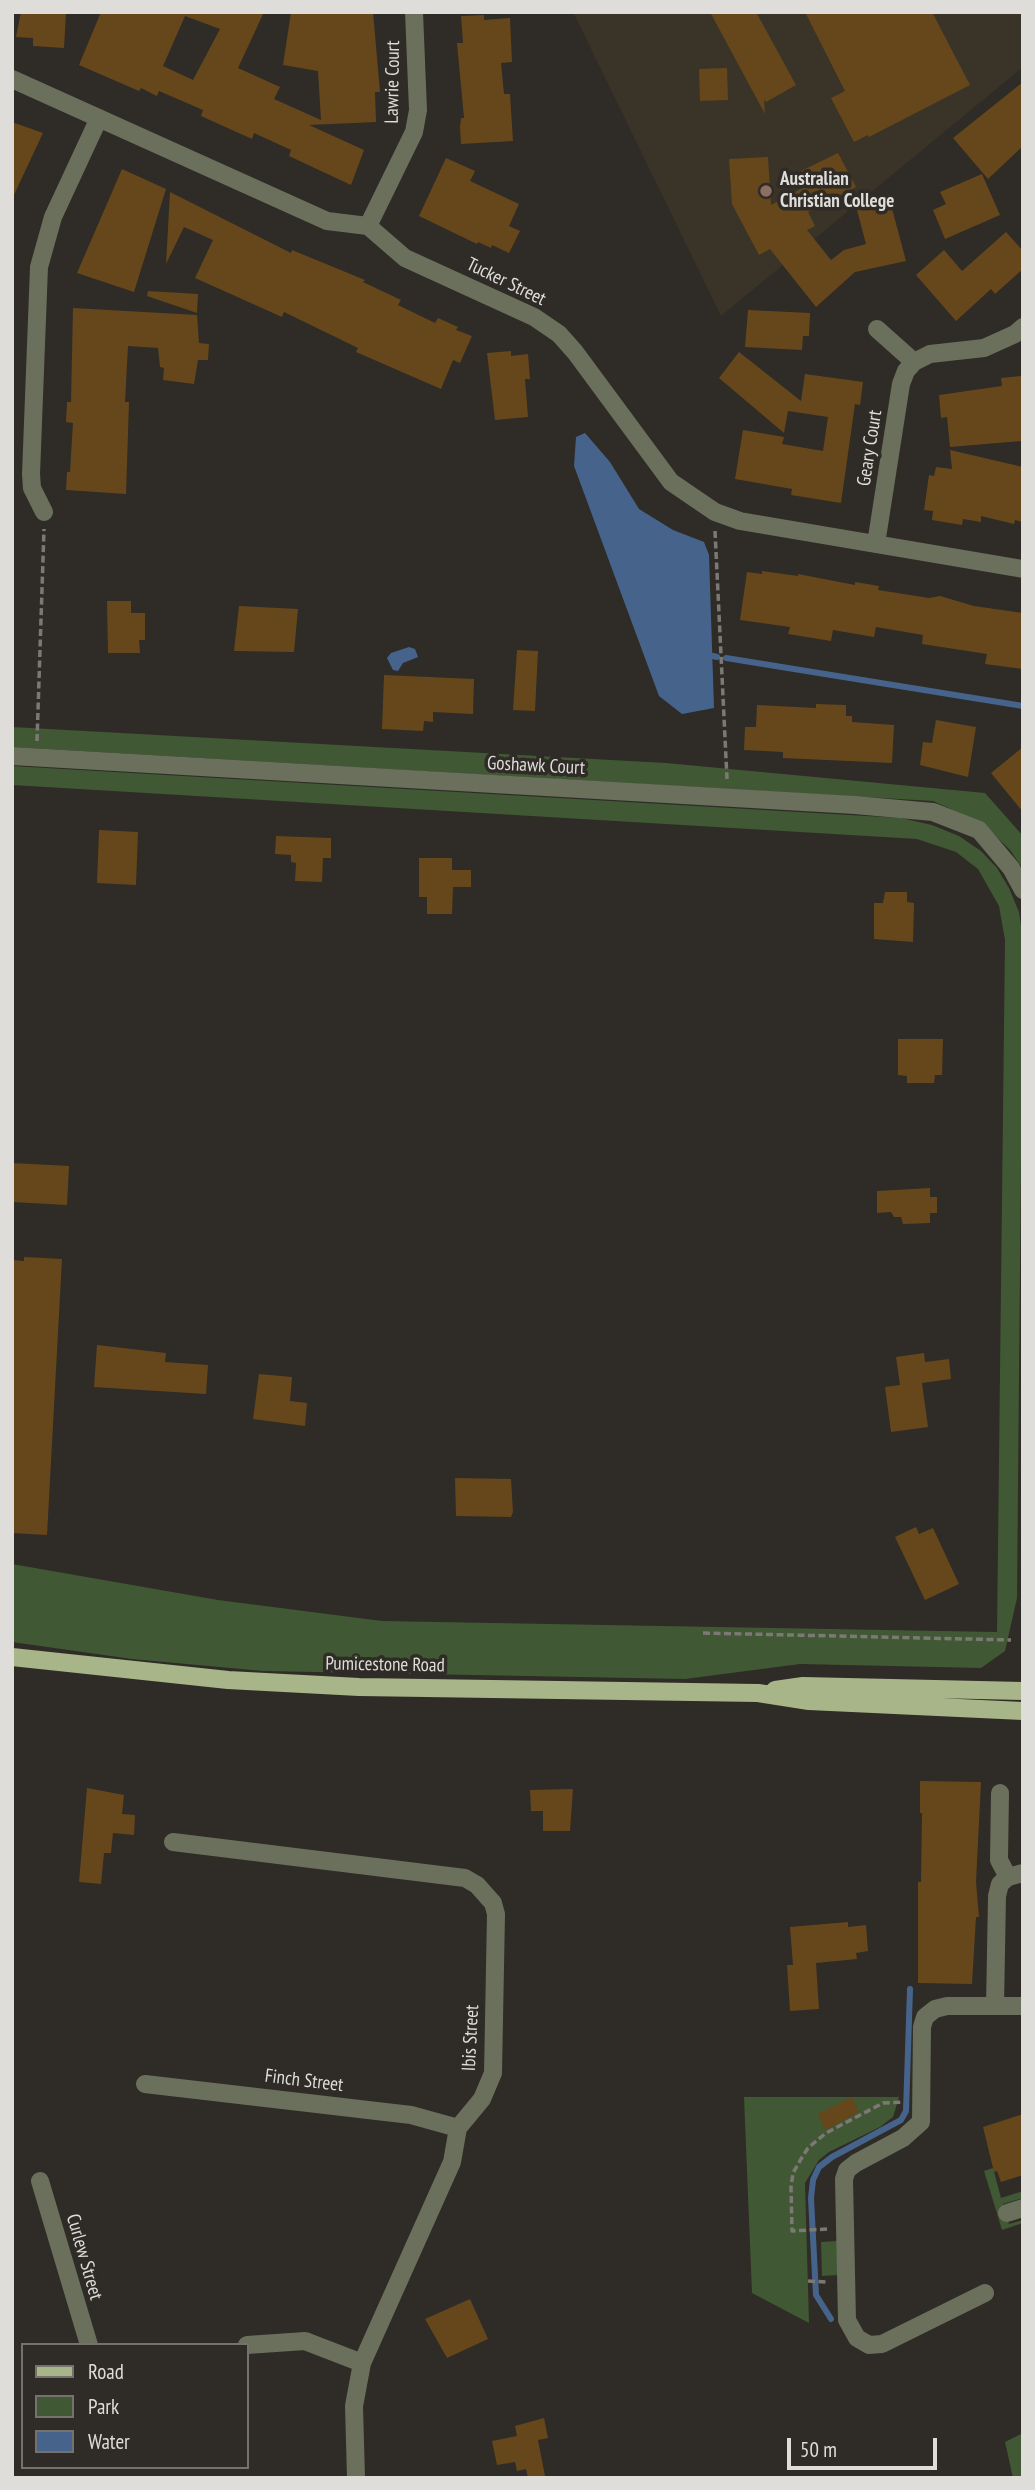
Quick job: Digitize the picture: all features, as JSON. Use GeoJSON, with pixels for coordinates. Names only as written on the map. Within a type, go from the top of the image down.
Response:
{"type":"FeatureCollection","features":[{"type":"Feature","properties":{"kind":"main road","name":"Pumicestone Road"},"geometry":{"type":"LineString","coordinates":[[12,1657],[228,1680],[359,1687],[758,1693],[809,1700],[1023,1711]]}},
{"type":"Feature","properties":{"kind":"main road","name":"Pumicestone Road"},"geometry":{"type":"LineString","coordinates":[[758,1693],[803,1686],[1023,1691]]}},
{"type":"Feature","properties":{"kind":"street","name":"Lawrie Court"},"geometry":{"type":"LineString","coordinates":[[368,226],[414,132],[418,110],[414,12]]}},
{"type":"Feature","properties":{"kind":"street"},"geometry":{"type":"LineString","coordinates":[[12,79],[327,221],[368,226]]}},
{"type":"Feature","properties":{"kind":"street"},"geometry":{"type":"LineString","coordinates":[[44,512],[32,488],[31,474],[39,267],[53,217],[99,118]]}},
{"type":"Feature","properties":{"kind":"street","name":"Tucker Street"},"geometry":{"type":"LineString","coordinates":[[368,226],[405,258],[534,317],[559,334],[671,482],[716,512],[740,521],[1023,569]]}},
{"type":"Feature","properties":{"kind":"street"},"geometry":{"type":"LineString","coordinates":[[877,329],[914,362],[930,354],[998,343],[1023,327]]}},
{"type":"Feature","properties":{"kind":"street","name":"Geary Court"},"geometry":{"type":"LineString","coordinates":[[876,544],[901,384],[914,362]]}},
{"type":"Feature","properties":{"kind":"street","name":"Goshawk Court"},"geometry":{"type":"LineString","coordinates":[[12,756],[933,812],[979,830],[1011,868],[1023,890]]}},
{"type":"Feature","properties":{"kind":"street"},"geometry":{"type":"LineString","coordinates":[[995,2006],[997,1896],[1000,1884],[1015,1875],[999,1860],[1000,1793]]}},
{"type":"Feature","properties":{"kind":"street","name":"Ibis Street"},"geometry":{"type":"LineString","coordinates":[[173,1842],[464,1878],[487,1894],[496,1914],[493,2073],[482,2099],[458,2128],[452,2162],[362,2363],[354,2406],[356,2478]]}},
{"type":"Feature","properties":{"kind":"street"},"geometry":{"type":"LineString","coordinates":[[985,2293],[882,2344],[869,2344],[857,2338],[847,2320],[842,2191],[847,2170],[903,2138],[921,2122],[922,2026],[925,2017],[935,2008],[947,2006],[1023,2006]]}},
{"type":"Feature","properties":{"kind":"street","name":"Finch Street"},"geometry":{"type":"LineString","coordinates":[[145,2084],[411,2115],[458,2128]]}},
{"type":"Feature","properties":{"kind":"street","name":"Curlew Street"},"geometry":{"type":"LineString","coordinates":[[40,2181],[88,2343]]}},
{"type":"Feature","properties":{"kind":"street"},"geometry":{"type":"LineString","coordinates":[[248,2345],[305,2341],[362,2363]]}},
{"type":"Feature","properties":{"kind":"path"},"geometry":{"type":"LineString","coordinates":[[36,757],[45,551],[44,512]]}},
{"type":"Feature","properties":{"kind":"path"},"geometry":{"type":"LineString","coordinates":[[716,512],[728,798]]}},
{"type":"Feature","properties":{"kind":"path"},"geometry":{"type":"LineString","coordinates":[[704,1633],[1011,1640]]}},
{"type":"Feature","properties":{"kind":"path"},"geometry":{"type":"LineString","coordinates":[[821,2229],[792,2231],[793,2173],[808,2148],[825,2133],[883,2103],[898,2102]]}},
{"type":"Feature","properties":{"kind":"path"},"geometry":{"type":"LineString","coordinates":[[808,2281],[823,2280]]}},
{"type":"Feature","properties":{"kind":"shaded area","name":"Australian Christian College"},"geometry":{"type":"Polygon","coordinates":[[[573,12],[1023,12],[1023,67],[721,316],[573,12]]]}},
{"type":"Feature","properties":{"kind":"green space"},"geometry":{"type":"Polygon","coordinates":[[[12,727],[666,763],[985,793],[1023,836],[1023,869],[1010,850],[982,823],[933,801],[12,747],[12,727]]]}},
{"type":"Feature","properties":{"kind":"green space"},"geometry":{"type":"Polygon","coordinates":[[[12,766],[901,818],[932,825],[959,836],[981,851],[997,868],[1009,888],[1019,912],[1023,939],[1017,1598],[1005,1651],[981,1668],[800,1664],[685,1679],[263,1671],[132,1659],[12,1642],[12,1564],[218,1600],[382,1621],[997,1632],[1005,940],[999,906],[978,869],[956,852],[917,839],[12,785],[12,766]]]}},
{"type":"Feature","properties":{"kind":"green space"},"geometry":{"type":"Polygon","coordinates":[[[744,2097],[899,2097],[893,2117],[880,2127],[829,2152],[819,2160],[805,2183],[809,2323],[752,2293],[744,2097]]]}},
{"type":"Feature","properties":{"kind":"green space"},"geometry":{"type":"Polygon","coordinates":[[[993,2168],[1001,2198],[1023,2191],[1023,2198],[1003,2204],[1009,2224],[1023,2220],[1023,2223],[1002,2230],[984,2171],[993,2168]]]}},
{"type":"Feature","properties":{"kind":"green space"},"geometry":{"type":"Polygon","coordinates":[[[837,2241],[839,2275],[822,2276],[821,2242],[837,2241]]]}},
{"type":"Feature","properties":{"kind":"green space"},"geometry":{"type":"Polygon","coordinates":[[[1023,2433],[1023,2478],[1013,2478],[1005,2442],[1023,2433]]]}},
{"type":"Feature","properties":{"kind":"water"},"geometry":{"type":"Polygon","coordinates":[[[585,433],[610,462],[639,509],[673,530],[704,542],[709,555],[714,708],[682,714],[659,696],[574,466],[576,437],[585,433]]]}},
{"type":"Feature","properties":{"kind":"water"},"geometry":{"type":"Polygon","coordinates":[[[409,647],[415,649],[418,657],[403,663],[398,671],[393,670],[387,658],[391,653],[409,647]]]}},
{"type":"Feature","properties":{"kind":"building"},"geometry":{"type":"Polygon","coordinates":[[[21,12],[66,12],[64,48],[33,46],[33,38],[16,37],[21,12]]]}},
{"type":"Feature","properties":{"kind":"building"},"geometry":{"type":"Polygon","coordinates":[[[101,12],[264,12],[238,68],[280,87],[274,99],[321,120],[318,71],[283,65],[291,12],[373,12],[380,92],[375,92],[376,122],[309,125],[364,150],[351,185],[289,156],[291,150],[254,133],[252,139],[201,116],[203,110],[159,91],[157,96],[141,88],[139,91],[79,65],[101,12]],[[185,16],[163,66],[193,80],[220,29],[185,16]]]}},
{"type":"Feature","properties":{"kind":"building"},"geometry":{"type":"Polygon","coordinates":[[[710,12],[756,12],[796,85],[766,102],[764,99],[765,114],[710,12]]]}},
{"type":"Feature","properties":{"kind":"building"},"geometry":{"type":"Polygon","coordinates":[[[805,12],[932,12],[970,85],[869,137],[868,135],[854,142],[831,98],[845,91],[805,12]]]}},
{"type":"Feature","properties":{"kind":"building"},"geometry":{"type":"Polygon","coordinates":[[[484,15],[484,20],[510,18],[512,62],[501,63],[504,94],[510,94],[513,141],[461,144],[461,118],[464,118],[457,43],[463,43],[461,16],[484,15]]]}},
{"type":"Feature","properties":{"kind":"building"},"geometry":{"type":"Polygon","coordinates":[[[727,68],[728,100],[700,101],[699,69],[727,68]]]}},
{"type":"Feature","properties":{"kind":"building"},"geometry":{"type":"Polygon","coordinates":[[[1023,82],[1023,146],[988,179],[953,138],[1023,82]]]}},
{"type":"Feature","properties":{"kind":"building"},"geometry":{"type":"Polygon","coordinates":[[[12,122],[43,133],[12,199],[12,122]]]}},
{"type":"Feature","properties":{"kind":"building"},"geometry":{"type":"Polygon","coordinates":[[[838,153],[856,187],[808,212],[815,226],[807,230],[831,260],[844,250],[866,244],[857,210],[890,201],[906,261],[855,272],[816,307],[770,249],[759,255],[732,204],[729,159],[768,157],[771,205],[808,185],[801,171],[838,153]]]}},
{"type":"Feature","properties":{"kind":"building"},"geometry":{"type":"Polygon","coordinates":[[[446,158],[475,171],[470,181],[519,204],[509,226],[520,231],[509,253],[492,245],[491,248],[478,242],[477,244],[419,216],[446,158]]]}},
{"type":"Feature","properties":{"kind":"building"},"geometry":{"type":"Polygon","coordinates":[[[122,169],[166,189],[134,292],[77,273],[122,169]]]}},
{"type":"Feature","properties":{"kind":"building"},"geometry":{"type":"Polygon","coordinates":[[[982,174],[1000,215],[945,239],[933,210],[946,204],[940,192],[982,174]]]}},
{"type":"Feature","properties":{"kind":"building"},"geometry":{"type":"Polygon","coordinates":[[[170,192],[291,253],[292,250],[365,280],[363,282],[401,300],[398,305],[435,323],[438,318],[458,327],[456,330],[472,336],[460,363],[453,360],[441,389],[356,352],[358,348],[284,312],[282,317],[195,278],[213,240],[184,227],[166,264],[170,192]]]}},
{"type":"Feature","properties":{"kind":"building"},"geometry":{"type":"Polygon","coordinates":[[[1006,232],[1023,251],[1023,269],[995,294],[991,289],[956,321],[916,275],[944,250],[962,271],[1006,232]]]}},
{"type":"Feature","properties":{"kind":"building"},"geometry":{"type":"Polygon","coordinates":[[[148,291],[198,294],[197,313],[147,296],[148,291]]]}},
{"type":"Feature","properties":{"kind":"building"},"geometry":{"type":"Polygon","coordinates":[[[73,308],[197,315],[199,343],[209,344],[208,360],[198,360],[194,384],[163,380],[164,368],[160,367],[158,348],[128,346],[125,402],[129,402],[126,494],[66,490],[67,472],[70,472],[73,423],[66,422],[67,402],[71,402],[73,308]]]}},
{"type":"Feature","properties":{"kind":"building"},"geometry":{"type":"Polygon","coordinates":[[[748,310],[810,313],[809,336],[803,336],[802,350],[745,347],[748,310]]]}},
{"type":"Feature","properties":{"kind":"building"},"geometry":{"type":"Polygon","coordinates":[[[511,351],[511,356],[528,354],[530,379],[525,379],[528,417],[495,420],[487,353],[511,351]]]}},
{"type":"Feature","properties":{"kind":"building"},"geometry":{"type":"Polygon","coordinates":[[[739,352],[801,401],[805,374],[863,382],[860,405],[855,404],[841,503],[791,495],[792,489],[735,479],[743,430],[784,437],[782,444],[823,451],[828,417],[788,411],[784,433],[719,378],[739,352]]]}},
{"type":"Feature","properties":{"kind":"building"},"geometry":{"type":"Polygon","coordinates":[[[1021,376],[1021,441],[950,447],[947,417],[941,418],[939,395],[1002,386],[1001,378],[1021,376]]]}},
{"type":"Feature","properties":{"kind":"building"},"geometry":{"type":"Polygon","coordinates":[[[950,450],[1023,467],[1023,522],[1015,520],[1014,524],[981,516],[981,522],[963,519],[962,525],[932,520],[933,511],[924,510],[929,475],[934,476],[936,467],[952,469],[950,450]]]}},
{"type":"Feature","properties":{"kind":"building"},"geometry":{"type":"Polygon","coordinates":[[[762,571],[798,574],[855,585],[855,582],[879,586],[878,590],[929,598],[940,596],[974,606],[1023,613],[1023,669],[985,664],[987,654],[922,644],[923,635],[876,627],[874,637],[833,630],[831,641],[788,634],[790,627],[740,620],[747,572],[762,574],[762,571]]]}},
{"type":"Feature","properties":{"kind":"building"},"geometry":{"type":"Polygon","coordinates":[[[107,601],[131,601],[131,613],[145,613],[145,640],[139,640],[140,653],[108,653],[107,601]]]}},
{"type":"Feature","properties":{"kind":"building"},"geometry":{"type":"Polygon","coordinates":[[[239,606],[298,609],[294,652],[234,651],[239,606]]]}},
{"type":"Feature","properties":{"kind":"building"},"geometry":{"type":"Polygon","coordinates":[[[517,650],[538,651],[535,711],[513,710],[517,650]]]}},
{"type":"Feature","properties":{"kind":"building"},"geometry":{"type":"Polygon","coordinates":[[[384,675],[474,679],[473,714],[433,712],[433,722],[424,721],[423,731],[382,729],[384,675]]]}},
{"type":"Feature","properties":{"kind":"building"},"geometry":{"type":"Polygon","coordinates":[[[816,704],[846,705],[846,716],[852,716],[852,722],[894,725],[892,763],[783,758],[783,752],[744,750],[745,727],[756,727],[757,705],[816,708],[816,704]]]}},
{"type":"Feature","properties":{"kind":"building"},"geometry":{"type":"Polygon","coordinates":[[[936,720],[976,727],[968,777],[920,765],[923,742],[932,743],[936,720]]]}},
{"type":"Feature","properties":{"kind":"building"},"geometry":{"type":"Polygon","coordinates":[[[1023,747],[1023,812],[991,773],[1023,747]]]}},
{"type":"Feature","properties":{"kind":"building"},"geometry":{"type":"Polygon","coordinates":[[[99,830],[138,832],[136,885],[97,883],[99,830]]]}},
{"type":"Feature","properties":{"kind":"building"},"geometry":{"type":"Polygon","coordinates":[[[276,836],[331,838],[331,858],[323,858],[322,882],[295,881],[296,863],[291,862],[291,855],[275,854],[276,836]]]}},
{"type":"Feature","properties":{"kind":"building"},"geometry":{"type":"Polygon","coordinates":[[[419,858],[452,858],[452,870],[471,870],[471,887],[453,887],[452,914],[427,914],[427,897],[419,897],[419,858]]]}},
{"type":"Feature","properties":{"kind":"building"},"geometry":{"type":"Polygon","coordinates":[[[885,892],[907,892],[907,902],[914,903],[913,942],[874,939],[874,903],[883,903],[885,892]]]}},
{"type":"Feature","properties":{"kind":"building"},"geometry":{"type":"Polygon","coordinates":[[[898,1039],[943,1039],[942,1075],[935,1075],[934,1083],[907,1083],[907,1076],[898,1075],[898,1039]]]}},
{"type":"Feature","properties":{"kind":"building"},"geometry":{"type":"Polygon","coordinates":[[[12,1163],[69,1166],[67,1205],[12,1202],[12,1163]]]}},
{"type":"Feature","properties":{"kind":"building"},"geometry":{"type":"Polygon","coordinates":[[[930,1188],[930,1197],[937,1197],[937,1213],[930,1213],[930,1223],[903,1224],[901,1217],[894,1217],[891,1212],[877,1213],[877,1191],[930,1188]]]}},
{"type":"Feature","properties":{"kind":"building"},"geometry":{"type":"Polygon","coordinates":[[[24,1257],[62,1259],[47,1535],[12,1533],[12,1272],[13,1260],[24,1261],[24,1257]]]}},
{"type":"Feature","properties":{"kind":"building"},"geometry":{"type":"Polygon","coordinates":[[[97,1345],[166,1353],[165,1362],[208,1365],[206,1394],[94,1387],[97,1345]]]}},
{"type":"Feature","properties":{"kind":"building"},"geometry":{"type":"Polygon","coordinates":[[[924,1353],[925,1362],[949,1359],[951,1379],[922,1383],[928,1427],[891,1432],[885,1387],[900,1385],[896,1357],[924,1353]]]}},
{"type":"Feature","properties":{"kind":"building"},"geometry":{"type":"Polygon","coordinates":[[[259,1374],[292,1377],[290,1401],[307,1403],[305,1426],[253,1419],[259,1374]]]}},
{"type":"Feature","properties":{"kind":"building"},"geometry":{"type":"Polygon","coordinates":[[[455,1478],[511,1479],[511,1517],[456,1516],[455,1478]]]}},
{"type":"Feature","properties":{"kind":"building"},"geometry":{"type":"Polygon","coordinates":[[[916,1527],[919,1534],[933,1528],[959,1584],[925,1600],[895,1537],[916,1527]]]}},
{"type":"Feature","properties":{"kind":"building"},"geometry":{"type":"Polygon","coordinates":[[[920,1781],[981,1782],[976,1882],[979,1917],[976,1917],[972,1984],[918,1983],[918,1882],[921,1882],[922,1813],[920,1781]]]}},
{"type":"Feature","properties":{"kind":"building"},"geometry":{"type":"Polygon","coordinates":[[[87,1788],[124,1795],[122,1814],[135,1815],[134,1835],[113,1833],[111,1853],[104,1853],[101,1884],[79,1882],[87,1788]]]}},
{"type":"Feature","properties":{"kind":"building"},"geometry":{"type":"Polygon","coordinates":[[[573,1789],[570,1831],[543,1831],[543,1811],[531,1811],[530,1790],[573,1789]]]}},
{"type":"Feature","properties":{"kind":"building"},"geometry":{"type":"Polygon","coordinates":[[[848,1922],[848,1927],[866,1925],[868,1951],[856,1953],[857,1959],[816,1963],[819,2009],[790,2011],[787,1965],[793,1965],[790,1927],[848,1922]]]}},
{"type":"Feature","properties":{"kind":"building"},"geometry":{"type":"Polygon","coordinates":[[[852,2097],[859,2112],[825,2130],[818,2114],[852,2097]]]}},
{"type":"Feature","properties":{"kind":"building"},"geometry":{"type":"Polygon","coordinates":[[[1023,2114],[1023,2175],[1001,2182],[997,2171],[994,2172],[983,2127],[1023,2114]]]}},
{"type":"Feature","properties":{"kind":"building"},"geometry":{"type":"Polygon","coordinates":[[[470,2299],[488,2339],[447,2358],[425,2319],[470,2299]]]}},
{"type":"Feature","properties":{"kind":"building"},"geometry":{"type":"Polygon","coordinates":[[[544,2418],[548,2438],[538,2440],[545,2476],[528,2478],[526,2469],[517,2471],[515,2462],[497,2465],[492,2441],[517,2436],[515,2426],[544,2418]]]}},
{"type":"Feature","properties":{"kind":"waterway"},"geometry":{"type":"LineString","coordinates":[[713,656],[717,657]]}},
{"type":"Feature","properties":{"kind":"waterway"},"geometry":{"type":"LineString","coordinates":[[726,658],[1023,706]]}},
{"type":"Feature","properties":{"kind":"waterway"},"geometry":{"type":"LineString","coordinates":[[831,2319],[816,2295],[811,2198],[813,2180],[819,2167],[832,2157],[901,2120],[906,2111],[910,1989]]}},
{"type":"Feature","properties":{"kind":"place","name":"Australian Christian College"},"geometry":{"type":"Point","coordinates":[766,191]}}]}
